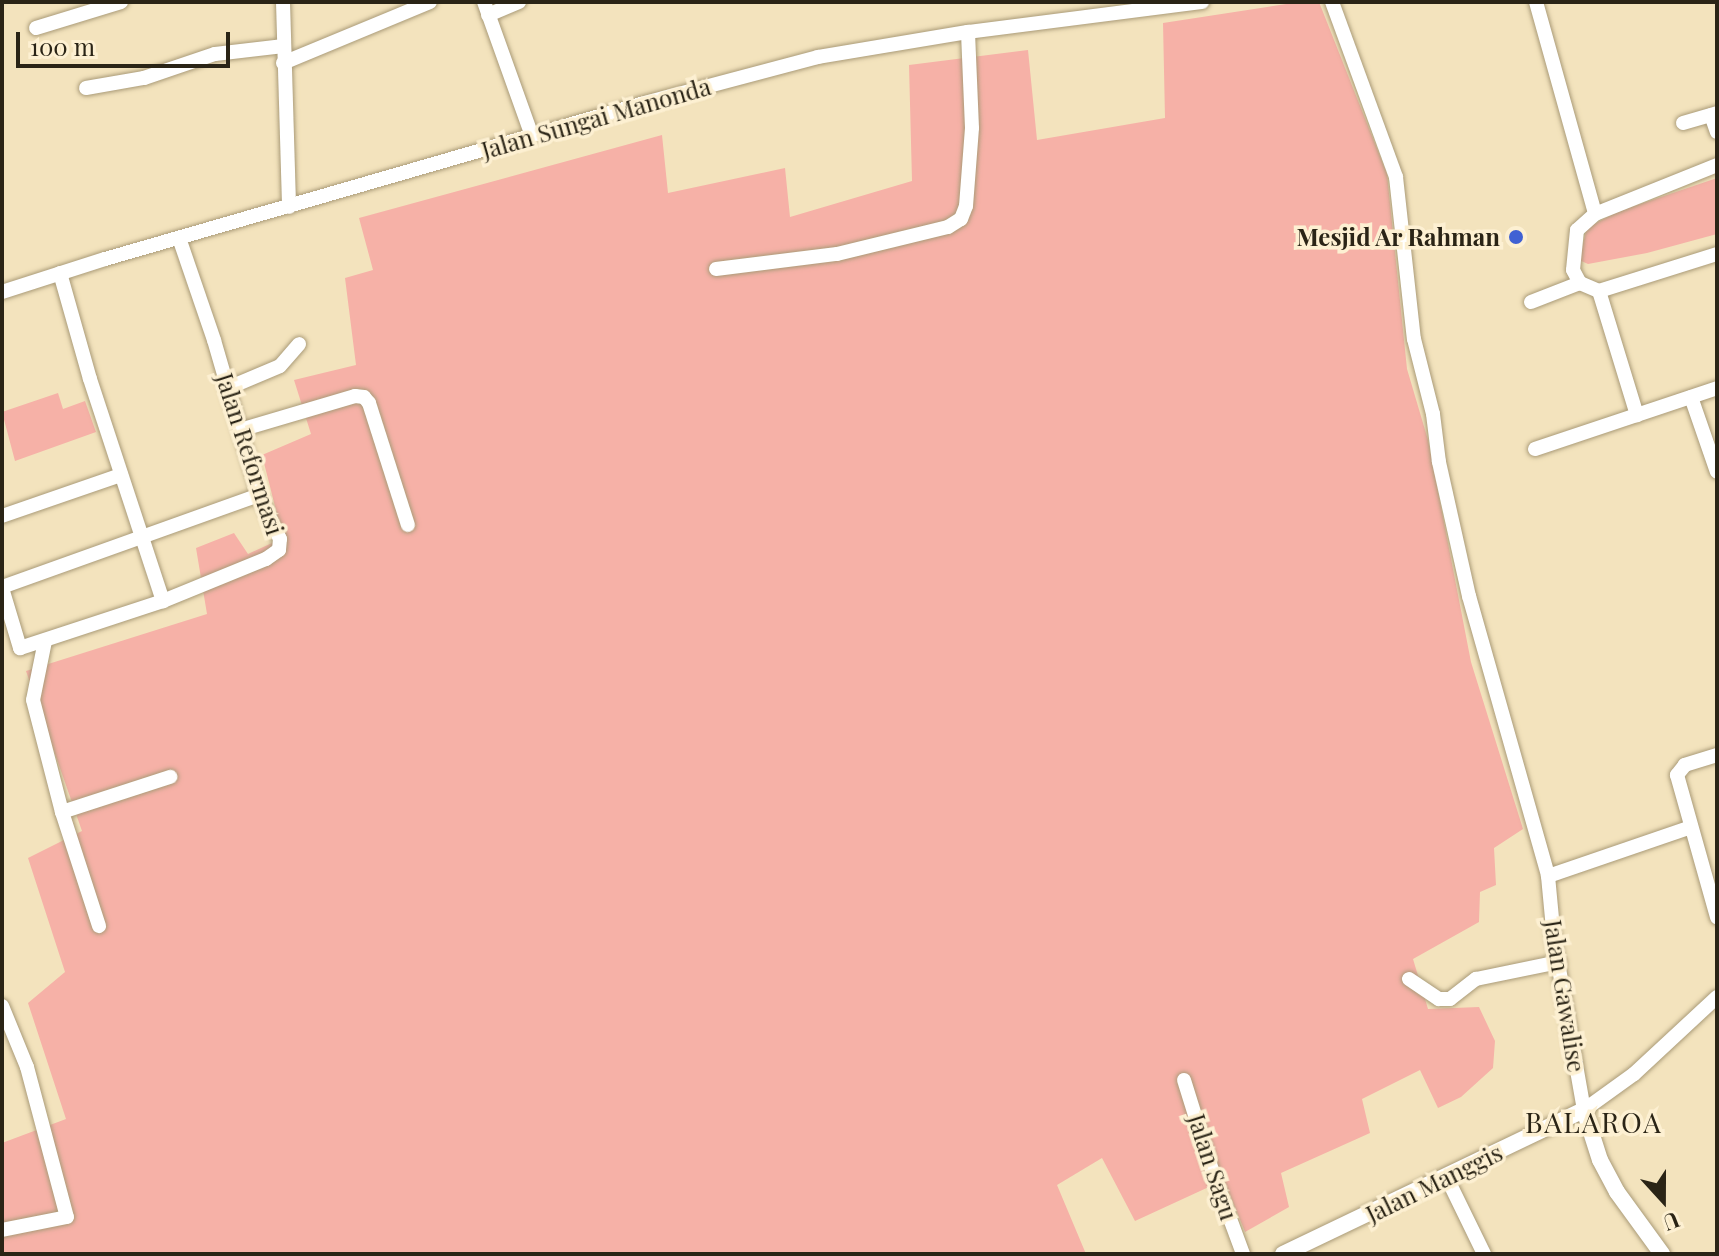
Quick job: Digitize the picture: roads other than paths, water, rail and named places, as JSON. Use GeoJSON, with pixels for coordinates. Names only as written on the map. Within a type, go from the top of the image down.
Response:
{"type":"FeatureCollection","features":[{"type":"Feature","properties":{"kind":"street"},"geometry":{"type":"LineString","coordinates":[[36,28],[121,2]]}},
{"type":"Feature","properties":{"kind":"street"},"geometry":{"type":"LineString","coordinates":[[283,2],[289,207]]}},
{"type":"Feature","properties":{"kind":"street"},"geometry":{"type":"LineString","coordinates":[[283,63],[430,2]]}},
{"type":"Feature","properties":{"kind":"street"},"geometry":{"type":"LineString","coordinates":[[519,2],[486,9],[532,136]]}},
{"type":"Feature","properties":{"kind":"street","name":"Jalan Sungai Manonda"},"geometry":{"type":"LineString","coordinates":[[2,292],[532,136],[818,57],[1100,8],[1202,2]]}},
{"type":"Feature","properties":{"kind":"street","name":"Jalan Gawalise"},"geometry":{"type":"LineString","coordinates":[[1332,2],[1396,177],[1414,339],[1433,414],[1439,462],[1469,596],[1548,876],[1584,1110],[1600,1160],[1617,1192],[1662,1254]]}},
{"type":"Feature","properties":{"kind":"street"},"geometry":{"type":"LineString","coordinates":[[1536,2],[1595,214]]}},
{"type":"Feature","properties":{"kind":"street"},"geometry":{"type":"LineString","coordinates":[[716,269],[837,254],[948,227],[961,219],[966,206],[972,128],[968,32]]}},
{"type":"Feature","properties":{"kind":"street"},"geometry":{"type":"LineString","coordinates":[[86,88],[144,78],[215,54],[284,46]]}},
{"type":"Feature","properties":{"kind":"street"},"geometry":{"type":"LineString","coordinates":[[1683,123],[1714,114],[1717,132]]}},
{"type":"Feature","properties":{"kind":"street"},"geometry":{"type":"LineString","coordinates":[[1717,165],[1595,214],[1577,230],[1573,270],[1580,283],[1599,291],[1717,254]]}},
{"type":"Feature","properties":{"kind":"street","name":"Jalan Reformasi"},"geometry":{"type":"LineString","coordinates":[[45,641],[163,601],[275,554],[280,539],[259,495],[179,238]]}},
{"type":"Feature","properties":{"kind":"street"},"geometry":{"type":"LineString","coordinates":[[60,273],[163,601]]}},
{"type":"Feature","properties":{"kind":"street"},"geometry":{"type":"LineString","coordinates":[[1531,302],[1580,283]]}},
{"type":"Feature","properties":{"kind":"street"},"geometry":{"type":"LineString","coordinates":[[1599,291],[1637,415]]}},
{"type":"Feature","properties":{"kind":"street"},"geometry":{"type":"LineString","coordinates":[[228,388],[280,366],[299,344]]}},
{"type":"Feature","properties":{"kind":"street"},"geometry":{"type":"LineString","coordinates":[[1535,449],[1717,388]]}},
{"type":"Feature","properties":{"kind":"street"},"geometry":{"type":"LineString","coordinates":[[240,430],[355,396],[364,397],[369,403],[408,525]]}},
{"type":"Feature","properties":{"kind":"street"},"geometry":{"type":"LineString","coordinates":[[1691,397],[1717,472]]}},
{"type":"Feature","properties":{"kind":"street"},"geometry":{"type":"LineString","coordinates":[[2,516],[121,475]]}},
{"type":"Feature","properties":{"kind":"street"},"geometry":{"type":"LineString","coordinates":[[99,926],[62,812],[33,700],[45,641],[20,648],[2,588],[142,540],[259,495]]}},
{"type":"Feature","properties":{"kind":"street"},"geometry":{"type":"LineString","coordinates":[[1717,755],[1685,765],[1677,775],[1717,917]]}},
{"type":"Feature","properties":{"kind":"street"},"geometry":{"type":"LineString","coordinates":[[62,812],[170,777]]}},
{"type":"Feature","properties":{"kind":"street"},"geometry":{"type":"LineString","coordinates":[[1548,876],[1691,827]]}},
{"type":"Feature","properties":{"kind":"street"},"geometry":{"type":"LineString","coordinates":[[1409,979],[1439,999],[1450,999],[1476,979],[1559,962]]}},
{"type":"Feature","properties":{"kind":"street"},"geometry":{"type":"LineString","coordinates":[[1584,1110],[1634,1074],[1717,997]]}},
{"type":"Feature","properties":{"kind":"street"},"geometry":{"type":"LineString","coordinates":[[2,1006],[27,1067],[67,1217],[2,1229]]}},
{"type":"Feature","properties":{"kind":"street","name":"Jalan Sagu"},"geometry":{"type":"LineString","coordinates":[[1184,1080],[1243,1254]]}},
{"type":"Feature","properties":{"kind":"street","name":"Jalan Manggis"},"geometry":{"type":"LineString","coordinates":[[1283,1254],[1584,1110]]}},
{"type":"Feature","properties":{"kind":"street"},"geometry":{"type":"LineString","coordinates":[[1447,1178],[1484,1254]]}},
{"type":"Feature","properties":{"kind":"place","name":"Mesjid Ar Rahman"},"geometry":{"type":"Point","coordinates":[1516,237]}},
{"type":"Feature","properties":{"kind":"district","name":"BALAROA"},"geometry":{"type":"Point","coordinates":[1594,1122]}}]}
